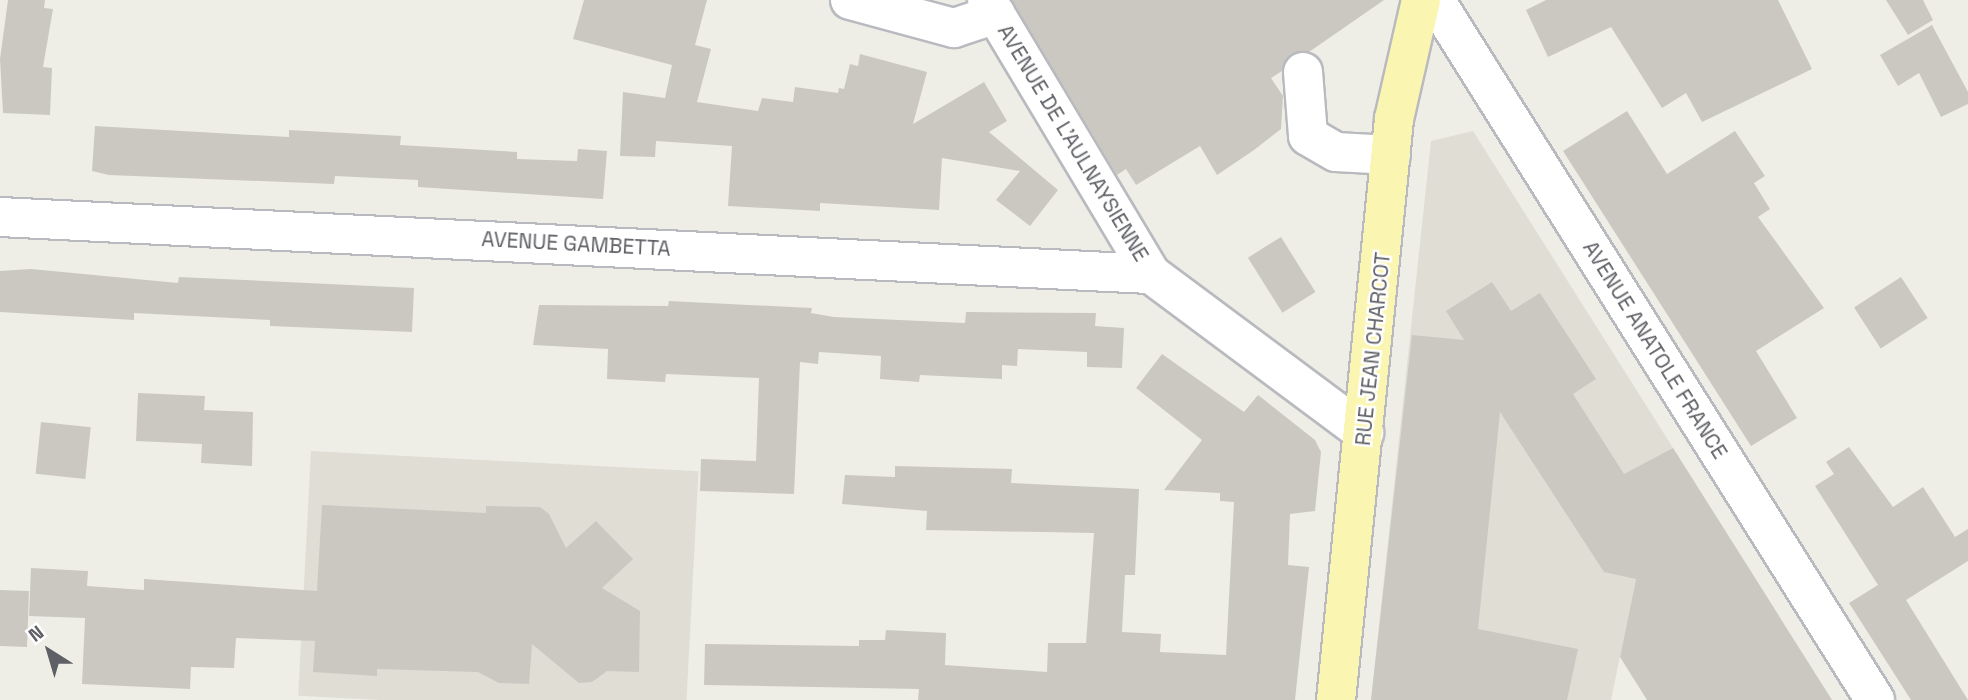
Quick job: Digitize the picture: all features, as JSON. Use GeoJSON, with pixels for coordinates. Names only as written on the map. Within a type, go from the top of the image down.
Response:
{"type":"FeatureCollection","features":[{"type":"Feature","properties":{"kind":"main road","name":"RUE JEAN CHARCOT"},"geometry":{"type":"LineString","coordinates":[[1336,700],[1394,119],[1420,0]]}},
{"type":"Feature","properties":{"kind":"street"},"geometry":{"type":"LineString","coordinates":[[850,0],[954,28],[991,7]]}},
{"type":"Feature","properties":{"kind":"street","name":"AVENUE ANATOLE FRANCE"},"geometry":{"type":"LineString","coordinates":[[1435,0],[1875,700]]}},
{"type":"Feature","properties":{"kind":"street","name":"AVENUE DE L'AULNAYSIENNE"},"geometry":{"type":"LineString","coordinates":[[991,7],[1152,274],[1364,433]]}},
{"type":"Feature","properties":{"kind":"street"},"geometry":{"type":"LineString","coordinates":[[1303,72],[1308,136],[1336,152],[1391,155]]}},
{"type":"Feature","properties":{"kind":"street","name":"AVENUE GAMBETTA"},"geometry":{"type":"LineString","coordinates":[[0,217],[1152,274]]}},
{"type":"Feature","properties":{"kind":"shaded area"},"geometry":{"type":"Polygon","coordinates":[[[1473,131],[1774,608],[1636,579],[1611,700],[1371,700],[1431,141],[1473,131]]]}},
{"type":"Feature","properties":{"kind":"shaded area"},"geometry":{"type":"Polygon","coordinates":[[[311,451],[698,471],[686,700],[381,700],[298,696],[311,451]]]}},
{"type":"Feature","properties":{"kind":"building"},"geometry":{"type":"Polygon","coordinates":[[[8,0],[45,0],[44,8],[53,9],[43,67],[52,68],[50,115],[3,113],[0,59],[8,0]]]}},
{"type":"Feature","properties":{"kind":"building"},"geometry":{"type":"Polygon","coordinates":[[[584,0],[707,0],[695,45],[711,49],[697,102],[758,111],[762,98],[793,102],[795,87],[838,93],[839,88],[844,89],[850,64],[858,66],[860,54],[927,72],[913,124],[984,82],[1007,121],[989,132],[1058,190],[1030,226],[996,200],[1020,171],[942,158],[939,210],[820,203],[820,211],[728,206],[732,146],[656,141],[655,157],[620,156],[623,92],[665,98],[672,65],[573,39],[584,0]]]}},
{"type":"Feature","properties":{"kind":"building"},"geometry":{"type":"Polygon","coordinates":[[[1012,0],[1384,0],[1309,52],[1290,54],[1282,71],[1271,78],[1283,96],[1281,129],[1254,150],[1217,175],[1200,146],[1136,185],[1126,169],[1117,175],[1012,0]]]}},
{"type":"Feature","properties":{"kind":"building"},"geometry":{"type":"Polygon","coordinates":[[[1546,0],[1778,0],[1812,69],[1702,122],[1686,93],[1662,108],[1611,27],[1548,57],[1526,10],[1546,0]]]}},
{"type":"Feature","properties":{"kind":"building"},"geometry":{"type":"Polygon","coordinates":[[[1886,0],[1923,0],[1933,20],[1908,35],[1886,0]]]}},
{"type":"Feature","properties":{"kind":"building"},"geometry":{"type":"Polygon","coordinates":[[[1932,25],[1968,92],[1968,104],[1941,117],[1919,73],[1898,86],[1880,55],[1932,25]]]}},
{"type":"Feature","properties":{"kind":"building"},"geometry":{"type":"Polygon","coordinates":[[[1627,111],[1667,174],[1735,131],[1765,176],[1754,183],[1770,209],[1758,217],[1824,308],[1756,351],[1797,418],[1751,446],[1563,151],[1627,111]]]}},
{"type":"Feature","properties":{"kind":"building"},"geometry":{"type":"Polygon","coordinates":[[[95,126],[289,137],[289,130],[401,136],[400,145],[517,152],[517,159],[577,161],[578,149],[607,151],[603,199],[418,187],[418,180],[335,176],[334,184],[109,175],[92,171],[95,126]]]}},
{"type":"Feature","properties":{"kind":"building"},"geometry":{"type":"Polygon","coordinates":[[[1281,237],[1315,292],[1282,313],[1248,258],[1281,237]]]}},
{"type":"Feature","properties":{"kind":"building"},"geometry":{"type":"Polygon","coordinates":[[[31,269],[178,283],[179,277],[414,288],[412,332],[270,326],[270,320],[134,313],[134,320],[0,312],[0,271],[31,269]]]}},
{"type":"Feature","properties":{"kind":"building"},"geometry":{"type":"Polygon","coordinates":[[[1901,277],[1928,318],[1881,349],[1854,307],[1901,277]]]}},
{"type":"Feature","properties":{"kind":"building"},"geometry":{"type":"Polygon","coordinates":[[[1492,282],[1511,311],[1540,293],[1596,379],[1573,394],[1624,474],[1673,448],[1832,700],[1647,700],[1620,657],[1636,579],[1604,572],[1500,412],[1478,629],[1578,649],[1567,700],[1371,700],[1412,335],[1464,340],[1446,311],[1492,282]]]}},
{"type":"Feature","properties":{"kind":"building"},"geometry":{"type":"Polygon","coordinates":[[[669,301],[812,308],[811,313],[834,317],[965,323],[966,312],[1096,313],[1095,326],[1124,328],[1122,368],[1087,367],[1087,352],[1018,349],[1017,366],[1002,365],[1002,379],[920,375],[919,382],[880,379],[881,356],[819,352],[818,364],[800,362],[794,494],[700,491],[701,459],[756,461],[759,378],[666,374],[665,382],[607,379],[608,349],[533,345],[539,305],[668,306],[669,301]]]}},
{"type":"Feature","properties":{"kind":"building"},"geometry":{"type":"Polygon","coordinates":[[[1162,354],[1244,412],[1258,395],[1315,440],[1321,452],[1315,511],[1290,514],[1288,565],[1309,567],[1295,700],[918,700],[919,689],[704,685],[705,644],[859,646],[859,640],[885,640],[886,630],[946,633],[945,665],[1047,672],[1048,643],[1086,643],[1094,533],[926,530],[927,511],[842,504],[845,475],[895,477],[895,466],[1012,469],[1011,483],[1139,489],[1135,575],[1125,575],[1122,632],[1161,634],[1160,652],[1226,655],[1234,502],[1220,501],[1220,493],[1164,490],[1202,440],[1136,388],[1162,354]]]}},
{"type":"Feature","properties":{"kind":"building"},"geometry":{"type":"Polygon","coordinates":[[[138,393],[205,396],[204,410],[253,412],[252,466],[201,463],[202,444],[136,441],[138,393]]]}},
{"type":"Feature","properties":{"kind":"building"},"geometry":{"type":"Polygon","coordinates":[[[41,422],[91,427],[85,479],[36,474],[41,422]]]}},
{"type":"Feature","properties":{"kind":"building"},"geometry":{"type":"Polygon","coordinates":[[[1849,447],[1893,507],[1923,487],[1955,537],[1968,529],[1968,561],[1906,600],[1968,700],[1911,700],[1849,603],[1878,585],[1815,486],[1834,474],[1826,462],[1849,447]]]}},
{"type":"Feature","properties":{"kind":"building"},"geometry":{"type":"Polygon","coordinates":[[[322,505],[486,513],[486,506],[540,507],[549,514],[566,548],[596,521],[633,559],[602,588],[640,611],[639,672],[607,671],[592,682],[579,683],[532,644],[529,684],[499,683],[478,672],[377,669],[377,676],[313,672],[315,641],[236,638],[234,668],[191,667],[190,689],[82,684],[85,618],[29,616],[31,568],[88,571],[87,586],[144,590],[144,579],[317,591],[322,505]]]}},
{"type":"Feature","properties":{"kind":"building"},"geometry":{"type":"Polygon","coordinates":[[[0,590],[29,591],[27,647],[0,646],[0,590]]]}}]}
